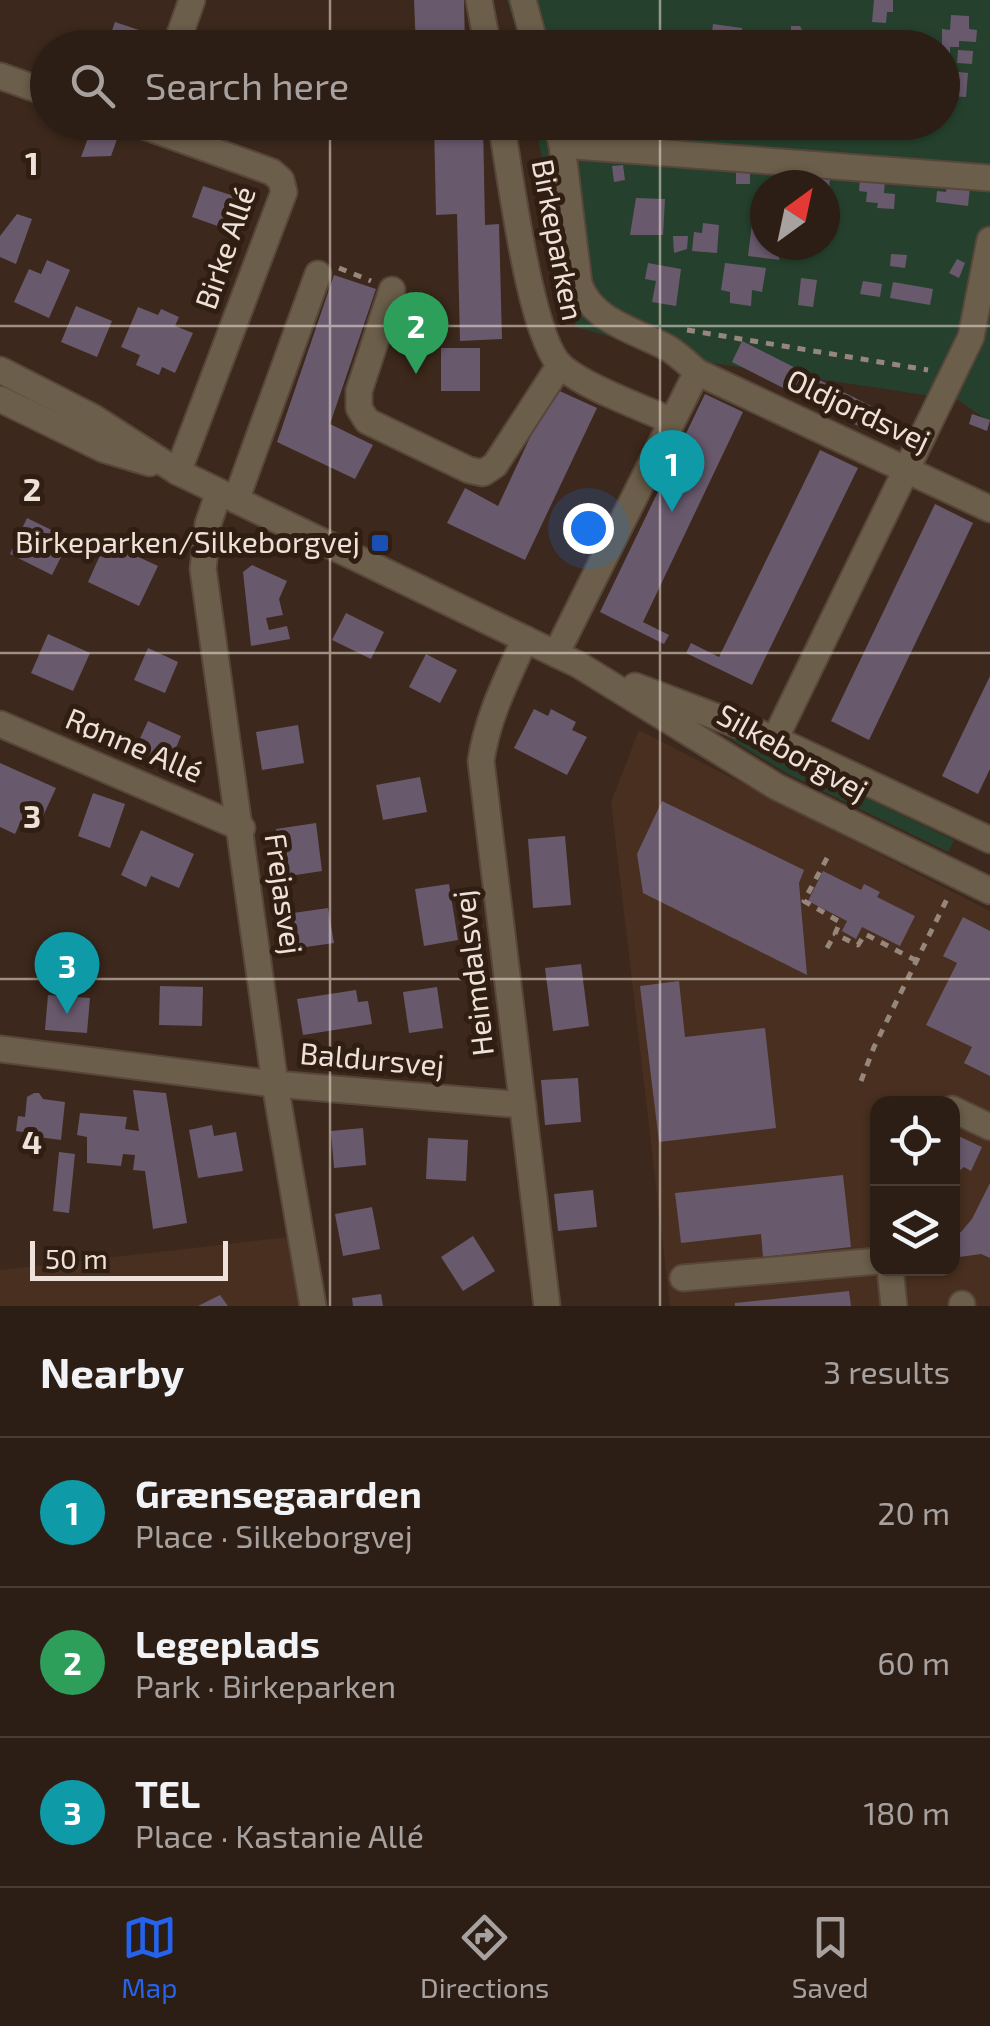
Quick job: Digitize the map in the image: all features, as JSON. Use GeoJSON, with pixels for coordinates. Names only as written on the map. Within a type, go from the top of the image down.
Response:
{"type":"FeatureCollection","features":[{"type":"Feature","properties":{"kind":"street"},"geometry":{"type":"LineString","coordinates":[[182,30],[192,0]]}},
{"type":"Feature","properties":{"kind":"street"},"geometry":{"type":"LineString","coordinates":[[479,0],[485,30]]}},
{"type":"Feature","properties":{"kind":"street"},"geometry":{"type":"LineString","coordinates":[[523,0],[531,30]]}},
{"type":"Feature","properties":{"kind":"street"},"geometry":{"type":"LineString","coordinates":[[0,76],[30,87]]}},
{"type":"Feature","properties":{"kind":"street","name":"Birke Allé"},"geometry":{"type":"LineString","coordinates":[[178,472],[284,192],[281,180],[272,172],[186,140]]}},
{"type":"Feature","properties":{"kind":"street","name":"Birkeparken"},"geometry":{"type":"LineString","coordinates":[[505,140],[545,344],[572,374],[672,422]]}},
{"type":"Feature","properties":{"kind":"street","name":"Oldjordsvej"},"geometry":{"type":"LineString","coordinates":[[560,140],[579,284],[585,301],[598,313],[671,350],[697,372],[990,510]]}},
{"type":"Feature","properties":{"kind":"street"},"geometry":{"type":"LineString","coordinates":[[618,140],[990,178]]}},
{"type":"Feature","properties":{"kind":"street","name":"Silkeborgvej"},"geometry":{"type":"LineString","coordinates":[[775,739],[972,337],[990,240]]}},
{"type":"Feature","properties":{"kind":"street"},"geometry":{"type":"LineString","coordinates":[[228,496],[318,274]]}},
{"type":"Feature","properties":{"kind":"street","name":"Birkeparken"},"geometry":{"type":"LineString","coordinates":[[392,290],[359,391],[359,408],[367,421],[469,470],[483,474],[494,465],[560,365]]}},
{"type":"Feature","properties":{"kind":"street","name":"Silkeborgvej"},"geometry":{"type":"LineString","coordinates":[[0,370],[94,418],[178,472],[568,660],[775,739],[990,840]]}},
{"type":"Feature","properties":{"kind":"street"},"geometry":{"type":"LineString","coordinates":[[568,660],[697,372]]}},
{"type":"Feature","properties":{"kind":"street","name":"Silkeborgvej"},"geometry":{"type":"LineString","coordinates":[[0,399],[102,449],[178,472]]}},
{"type":"Feature","properties":{"kind":"street","name":"Frejasvej"},"geometry":{"type":"LineString","coordinates":[[228,496],[208,524],[203,570],[275,1084],[313,1306]]}},
{"type":"Feature","properties":{"kind":"street","name":"Heimdalsvej"},"geometry":{"type":"LineString","coordinates":[[525,639],[495,706],[481,761],[547,1306]]}},
{"type":"Feature","properties":{"kind":"street","name":"Silkeborgvej"},"geometry":{"type":"LineString","coordinates":[[568,660],[777,788],[987,881]]}},
{"type":"Feature","properties":{"kind":"street","name":"Rønne Allé"},"geometry":{"type":"LineString","coordinates":[[0,724],[242,828]]}},
{"type":"Feature","properties":{"kind":"street","name":"Baldursvej"},"geometry":{"type":"LineString","coordinates":[[0,1049],[275,1084],[523,1106]]}},
{"type":"Feature","properties":{"kind":"street"},"geometry":{"type":"LineString","coordinates":[[960,1113],[990,1127]]}},
{"type":"Feature","properties":{"kind":"street"},"geometry":{"type":"LineString","coordinates":[[683,1278],[810,1264],[823,1268],[870,1262]]}},
{"type":"Feature","properties":{"kind":"street"},"geometry":{"type":"LineString","coordinates":[[891,1276],[894,1306]]}},
{"type":"Feature","properties":{"kind":"path"},"geometry":{"type":"LineString","coordinates":[[676,328],[955,374]]}},
{"type":"Feature","properties":{"kind":"path"},"geometry":{"type":"LineString","coordinates":[[826,948],[840,922],[804,901],[827,858]]}},
{"type":"Feature","properties":{"kind":"path"},"geometry":{"type":"LineString","coordinates":[[860,1082],[948,896]]}},
{"type":"Feature","properties":{"kind":"path"},"geometry":{"type":"LineString","coordinates":[[835,934],[858,945],[864,934],[916,961]]}},
{"type":"Feature","properties":{"kind":"shaded area"},"geometry":{"type":"Polygon","coordinates":[[[639,730],[990,911],[990,1306],[670,1306],[611,802],[639,730]]]}},
{"type":"Feature","properties":{"kind":"shaded area"},"geometry":{"type":"Polygon","coordinates":[[[314,1234],[328,1306],[0,1306],[0,1270],[314,1234]]]}},
{"type":"Feature","properties":{"kind":"green space"},"geometry":{"type":"Polygon","coordinates":[[[507,0],[990,0],[990,422],[958,400],[692,360],[576,327],[538,140],[960,140],[960,30],[516,30],[507,0]]]}},
{"type":"Feature","properties":{"kind":"green space"},"geometry":{"type":"Polygon","coordinates":[[[727,731],[954,840],[948,852],[788,774],[724,735],[727,731]]]}},
{"type":"Feature","properties":{"kind":"building"},"geometry":{"type":"Polygon","coordinates":[[[414,0],[464,0],[465,30],[415,30],[414,0]]]}},
{"type":"Feature","properties":{"kind":"building"},"geometry":{"type":"Polygon","coordinates":[[[874,0],[893,0],[893,12],[887,12],[886,23],[872,22],[874,0]]]}},
{"type":"Feature","properties":{"kind":"building"},"geometry":{"type":"Polygon","coordinates":[[[951,15],[969,16],[969,29],[977,30],[976,42],[960,41],[960,30],[950,30],[951,15]]]}},
{"type":"Feature","properties":{"kind":"building"},"geometry":{"type":"Polygon","coordinates":[[[115,22],[139,30],[112,30],[115,22]]]}},
{"type":"Feature","properties":{"kind":"building"},"geometry":{"type":"Polygon","coordinates":[[[713,24],[742,28],[742,30],[712,30],[713,24]]]}},
{"type":"Feature","properties":{"kind":"building"},"geometry":{"type":"Polygon","coordinates":[[[960,50],[973,51],[972,64],[960,63],[960,50]]]}},
{"type":"Feature","properties":{"kind":"building"},"geometry":{"type":"Polygon","coordinates":[[[960,72],[968,73],[966,97],[960,97],[960,72]]]}},
{"type":"Feature","properties":{"kind":"building"},"geometry":{"type":"Polygon","coordinates":[[[87,140],[117,140],[111,156],[81,157],[87,140]]]}},
{"type":"Feature","properties":{"kind":"building"},"geometry":{"type":"Polygon","coordinates":[[[434,140],[483,140],[485,225],[499,224],[502,339],[460,341],[457,214],[436,215],[434,140]]]}},
{"type":"Feature","properties":{"kind":"building"},"geometry":{"type":"Polygon","coordinates":[[[623,165],[625,180],[614,182],[612,166],[623,165]]]}},
{"type":"Feature","properties":{"kind":"building"},"geometry":{"type":"Polygon","coordinates":[[[736,172],[750,172],[750,184],[736,184],[736,172]]]}},
{"type":"Feature","properties":{"kind":"building"},"geometry":{"type":"Polygon","coordinates":[[[860,178],[885,180],[884,193],[895,194],[894,209],[877,208],[878,203],[866,202],[867,192],[859,191],[860,178]]]}},
{"type":"Feature","properties":{"kind":"building"},"geometry":{"type":"Polygon","coordinates":[[[947,184],[970,187],[968,206],[936,202],[937,191],[946,192],[947,184]]]}},
{"type":"Feature","properties":{"kind":"building"},"geometry":{"type":"Polygon","coordinates":[[[203,186],[240,198],[229,230],[192,217],[203,186]]]}},
{"type":"Feature","properties":{"kind":"building"},"geometry":{"type":"Polygon","coordinates":[[[636,198],[665,199],[663,235],[630,235],[636,198]]]}},
{"type":"Feature","properties":{"kind":"building"},"geometry":{"type":"Polygon","coordinates":[[[17,214],[32,219],[16,264],[0,257],[0,236],[17,214]]]}},
{"type":"Feature","properties":{"kind":"building"},"geometry":{"type":"Polygon","coordinates":[[[703,223],[719,225],[717,253],[692,251],[694,232],[702,233],[703,223]]]}},
{"type":"Feature","properties":{"kind":"building"},"geometry":{"type":"Polygon","coordinates":[[[673,236],[688,236],[687,249],[674,253],[673,236]]]}},
{"type":"Feature","properties":{"kind":"building"},"geometry":{"type":"Polygon","coordinates":[[[891,254],[907,255],[905,268],[890,266],[891,254]]]}},
{"type":"Feature","properties":{"kind":"building"},"geometry":{"type":"Polygon","coordinates":[[[957,259],[965,263],[959,278],[949,273],[957,259]]]}},
{"type":"Feature","properties":{"kind":"building"},"geometry":{"type":"Polygon","coordinates":[[[47,260],[70,270],[49,318],[14,302],[29,269],[41,274],[47,260]]]}},
{"type":"Feature","properties":{"kind":"building"},"geometry":{"type":"Polygon","coordinates":[[[648,263],[681,269],[676,306],[652,302],[656,281],[645,279],[648,263]]]}},
{"type":"Feature","properties":{"kind":"building"},"geometry":{"type":"Polygon","coordinates":[[[725,263],[766,268],[762,292],[752,290],[751,306],[730,303],[730,292],[721,290],[725,263]]]}},
{"type":"Feature","properties":{"kind":"building"},"geometry":{"type":"Polygon","coordinates":[[[334,275],[376,289],[330,424],[373,445],[355,479],[277,442],[334,275]]]}},
{"type":"Feature","properties":{"kind":"building"},"geometry":{"type":"Polygon","coordinates":[[[801,278],[817,280],[813,307],[798,305],[801,278]]]}},
{"type":"Feature","properties":{"kind":"building"},"geometry":{"type":"Polygon","coordinates":[[[863,281],[882,284],[880,297],[860,294],[863,281]]]}},
{"type":"Feature","properties":{"kind":"building"},"geometry":{"type":"Polygon","coordinates":[[[893,282],[933,289],[930,305],[890,298],[893,282]]]}},
{"type":"Feature","properties":{"kind":"building"},"geometry":{"type":"Polygon","coordinates":[[[76,306],[112,321],[97,357],[61,342],[76,306]]]}},
{"type":"Feature","properties":{"kind":"building"},"geometry":{"type":"Polygon","coordinates":[[[138,307],[158,315],[161,309],[179,317],[175,326],[193,333],[175,373],[162,367],[159,375],[136,365],[140,355],[121,347],[138,307]]]}},
{"type":"Feature","properties":{"kind":"building"},"geometry":{"type":"Polygon","coordinates":[[[742,341],[883,412],[872,433],[732,362],[742,341]]]}},
{"type":"Feature","properties":{"kind":"building"},"geometry":{"type":"Polygon","coordinates":[[[441,348],[480,348],[480,391],[441,391],[441,348]]]}},
{"type":"Feature","properties":{"kind":"building"},"geometry":{"type":"Polygon","coordinates":[[[553,388],[597,408],[525,560],[447,523],[465,488],[498,506],[553,388]]]}},
{"type":"Feature","properties":{"kind":"building"},"geometry":{"type":"Polygon","coordinates":[[[705,394],[743,412],[643,622],[669,635],[664,644],[600,612],[705,394]]]}},
{"type":"Feature","properties":{"kind":"building"},"geometry":{"type":"Polygon","coordinates":[[[972,414],[990,420],[987,431],[969,424],[972,414]]]}},
{"type":"Feature","properties":{"kind":"building"},"geometry":{"type":"Polygon","coordinates":[[[820,450],[858,468],[752,685],[686,653],[691,643],[719,657],[820,450]]]}},
{"type":"Feature","properties":{"kind":"building"},"geometry":{"type":"Polygon","coordinates":[[[935,504],[973,523],[869,740],[831,721],[935,504]]]}},
{"type":"Feature","properties":{"kind":"building"},"geometry":{"type":"Polygon","coordinates":[[[27,518],[70,539],[52,575],[10,554],[27,518]]]}},
{"type":"Feature","properties":{"kind":"building"},"geometry":{"type":"Polygon","coordinates":[[[106,542],[158,566],[139,606],[88,582],[106,542]]]}},
{"type":"Feature","properties":{"kind":"building"},"geometry":{"type":"Polygon","coordinates":[[[252,565],[287,581],[279,599],[283,615],[266,618],[269,630],[287,626],[290,639],[251,646],[243,572],[252,565]]]}},
{"type":"Feature","properties":{"kind":"building"},"geometry":{"type":"Polygon","coordinates":[[[346,613],[384,632],[371,659],[332,640],[346,613]]]}},
{"type":"Feature","properties":{"kind":"building"},"geometry":{"type":"Polygon","coordinates":[[[48,634],[90,653],[73,691],[31,673],[48,634]]]}},
{"type":"Feature","properties":{"kind":"building"},"geometry":{"type":"Polygon","coordinates":[[[148,648],[178,662],[165,693],[134,680],[148,648]]]}},
{"type":"Feature","properties":{"kind":"building"},"geometry":{"type":"Polygon","coordinates":[[[426,654],[457,670],[440,703],[409,687],[426,654]]]}},
{"type":"Feature","properties":{"kind":"building"},"geometry":{"type":"Polygon","coordinates":[[[990,676],[990,769],[978,794],[942,776],[990,676]]]}},
{"type":"Feature","properties":{"kind":"building"},"geometry":{"type":"Polygon","coordinates":[[[534,709],[548,716],[551,709],[576,722],[572,730],[587,737],[567,775],[514,748],[534,709]]]}},
{"type":"Feature","properties":{"kind":"building"},"geometry":{"type":"Polygon","coordinates":[[[148,721],[181,736],[168,766],[134,751],[148,721]]]}},
{"type":"Feature","properties":{"kind":"building"},"geometry":{"type":"Polygon","coordinates":[[[298,725],[304,763],[262,770],[256,732],[298,725]]]}},
{"type":"Feature","properties":{"kind":"building"},"geometry":{"type":"Polygon","coordinates":[[[0,763],[56,788],[37,829],[21,821],[15,834],[0,827],[0,763]]]}},
{"type":"Feature","properties":{"kind":"building"},"geometry":{"type":"Polygon","coordinates":[[[420,777],[427,812],[383,820],[376,785],[420,777]]]}},
{"type":"Feature","properties":{"kind":"building"},"geometry":{"type":"Polygon","coordinates":[[[93,793],[125,804],[110,848],[78,836],[93,793]]]}},
{"type":"Feature","properties":{"kind":"building"},"geometry":{"type":"Polygon","coordinates":[[[662,801],[804,870],[799,883],[807,975],[643,893],[637,854],[662,801]]]}},
{"type":"Feature","properties":{"kind":"building"},"geometry":{"type":"Polygon","coordinates":[[[316,823],[322,871],[283,877],[276,829],[316,823]]]}},
{"type":"Feature","properties":{"kind":"building"},"geometry":{"type":"Polygon","coordinates":[[[141,830],[194,854],[179,888],[151,876],[146,887],[121,875],[141,830]]]}},
{"type":"Feature","properties":{"kind":"building"},"geometry":{"type":"Polygon","coordinates":[[[565,836],[571,905],[533,908],[528,839],[565,836]]]}},
{"type":"Feature","properties":{"kind":"building"},"geometry":{"type":"Polygon","coordinates":[[[823,871],[861,890],[864,884],[880,892],[877,897],[915,916],[900,946],[862,927],[856,939],[842,931],[847,921],[808,901],[823,871]]]}},
{"type":"Feature","properties":{"kind":"building"},"geometry":{"type":"Polygon","coordinates":[[[449,884],[458,940],[424,946],[415,889],[449,884]]]}},
{"type":"Feature","properties":{"kind":"building"},"geometry":{"type":"Polygon","coordinates":[[[328,908],[334,943],[292,949],[286,914],[328,908]]]}},
{"type":"Feature","properties":{"kind":"building"},"geometry":{"type":"Polygon","coordinates":[[[963,917],[990,931],[990,1076],[964,1063],[972,1047],[926,1025],[957,963],[943,956],[963,917]]]}},
{"type":"Feature","properties":{"kind":"building"},"geometry":{"type":"Polygon","coordinates":[[[581,964],[589,1026],[553,1031],[545,968],[581,964]]]}},
{"type":"Feature","properties":{"kind":"building"},"geometry":{"type":"Polygon","coordinates":[[[679,981],[685,1037],[765,1028],[776,1128],[659,1142],[640,986],[679,981]]]}},
{"type":"Feature","properties":{"kind":"building"},"geometry":{"type":"Polygon","coordinates":[[[160,986],[203,987],[202,1026],[159,1025],[160,986]]]}},
{"type":"Feature","properties":{"kind":"building"},"geometry":{"type":"Polygon","coordinates":[[[437,987],[443,1028],[409,1033],[403,992],[437,987]]]}},
{"type":"Feature","properties":{"kind":"building"},"geometry":{"type":"Polygon","coordinates":[[[356,990],[358,1002],[368,1001],[372,1024],[303,1035],[297,999],[356,990]]]}},
{"type":"Feature","properties":{"kind":"building"},"geometry":{"type":"Polygon","coordinates":[[[48,995],[90,998],[87,1033],[45,1030],[48,995]]]}},
{"type":"Feature","properties":{"kind":"building"},"geometry":{"type":"Polygon","coordinates":[[[578,1078],[581,1122],[545,1125],[541,1080],[578,1078]]]}},
{"type":"Feature","properties":{"kind":"building"},"geometry":{"type":"Polygon","coordinates":[[[133,1090],[166,1093],[187,1223],[153,1229],[145,1171],[133,1170],[135,1155],[123,1154],[121,1166],[87,1163],[87,1137],[77,1135],[80,1113],[127,1117],[125,1129],[139,1131],[133,1090]]]}},
{"type":"Feature","properties":{"kind":"building"},"geometry":{"type":"Polygon","coordinates":[[[34,1093],[43,1099],[65,1102],[61,1140],[16,1131],[18,1116],[25,1117],[27,1097],[34,1093]]]}},
{"type":"Feature","properties":{"kind":"building"},"geometry":{"type":"Polygon","coordinates":[[[212,1125],[214,1136],[236,1132],[243,1171],[198,1178],[189,1130],[212,1125]]]}},
{"type":"Feature","properties":{"kind":"building"},"geometry":{"type":"Polygon","coordinates":[[[363,1128],[366,1165],[334,1168],[331,1131],[363,1128]]]}},
{"type":"Feature","properties":{"kind":"building"},"geometry":{"type":"Polygon","coordinates":[[[960,1137],[982,1147],[971,1171],[964,1167],[960,1170],[960,1137]]]}},
{"type":"Feature","properties":{"kind":"building"},"geometry":{"type":"Polygon","coordinates":[[[428,1138],[468,1140],[466,1181],[426,1179],[428,1138]]]}},
{"type":"Feature","properties":{"kind":"building"},"geometry":{"type":"Polygon","coordinates":[[[59,1152],[75,1154],[69,1213],[53,1211],[59,1152]]]}},
{"type":"Feature","properties":{"kind":"building"},"geometry":{"type":"Polygon","coordinates":[[[843,1175],[851,1247],[763,1257],[761,1234],[681,1243],[675,1193],[843,1175]]]}},
{"type":"Feature","properties":{"kind":"building"},"geometry":{"type":"Polygon","coordinates":[[[990,1183],[990,1258],[981,1254],[960,1257],[960,1232],[972,1219],[990,1183]]]}},
{"type":"Feature","properties":{"kind":"building"},"geometry":{"type":"Polygon","coordinates":[[[593,1190],[597,1227],[558,1231],[554,1194],[593,1190]]]}},
{"type":"Feature","properties":{"kind":"building"},"geometry":{"type":"Polygon","coordinates":[[[372,1207],[380,1249],[343,1256],[335,1214],[372,1207]]]}},
{"type":"Feature","properties":{"kind":"building"},"geometry":{"type":"Polygon","coordinates":[[[473,1236],[495,1271],[463,1291],[441,1257],[473,1236]]]}},
{"type":"Feature","properties":{"kind":"building"},"geometry":{"type":"Polygon","coordinates":[[[849,1291],[851,1306],[735,1306],[735,1303],[849,1291]]]}},
{"type":"Feature","properties":{"kind":"building"},"geometry":{"type":"Polygon","coordinates":[[[381,1294],[383,1306],[353,1306],[352,1298],[381,1294]]]}},
{"type":"Feature","properties":{"kind":"building"},"geometry":{"type":"Polygon","coordinates":[[[220,1295],[228,1306],[198,1306],[220,1295]]]}},
{"type":"Feature","properties":{"kind":"place","name":"Legeplads"},"geometry":{"type":"Point","coordinates":[416,374]}},
{"type":"Feature","properties":{"kind":"place","name":"Grænsegaarden"},"geometry":{"type":"Point","coordinates":[672,512]}},
{"type":"Feature","properties":{"kind":"place","name":"Birkeparken/Silkeborgvej"},"geometry":{"type":"Point","coordinates":[380,543]}},
{"type":"Feature","properties":{"kind":"place","name":"TEL"},"geometry":{"type":"Point","coordinates":[67,1014]}}]}
